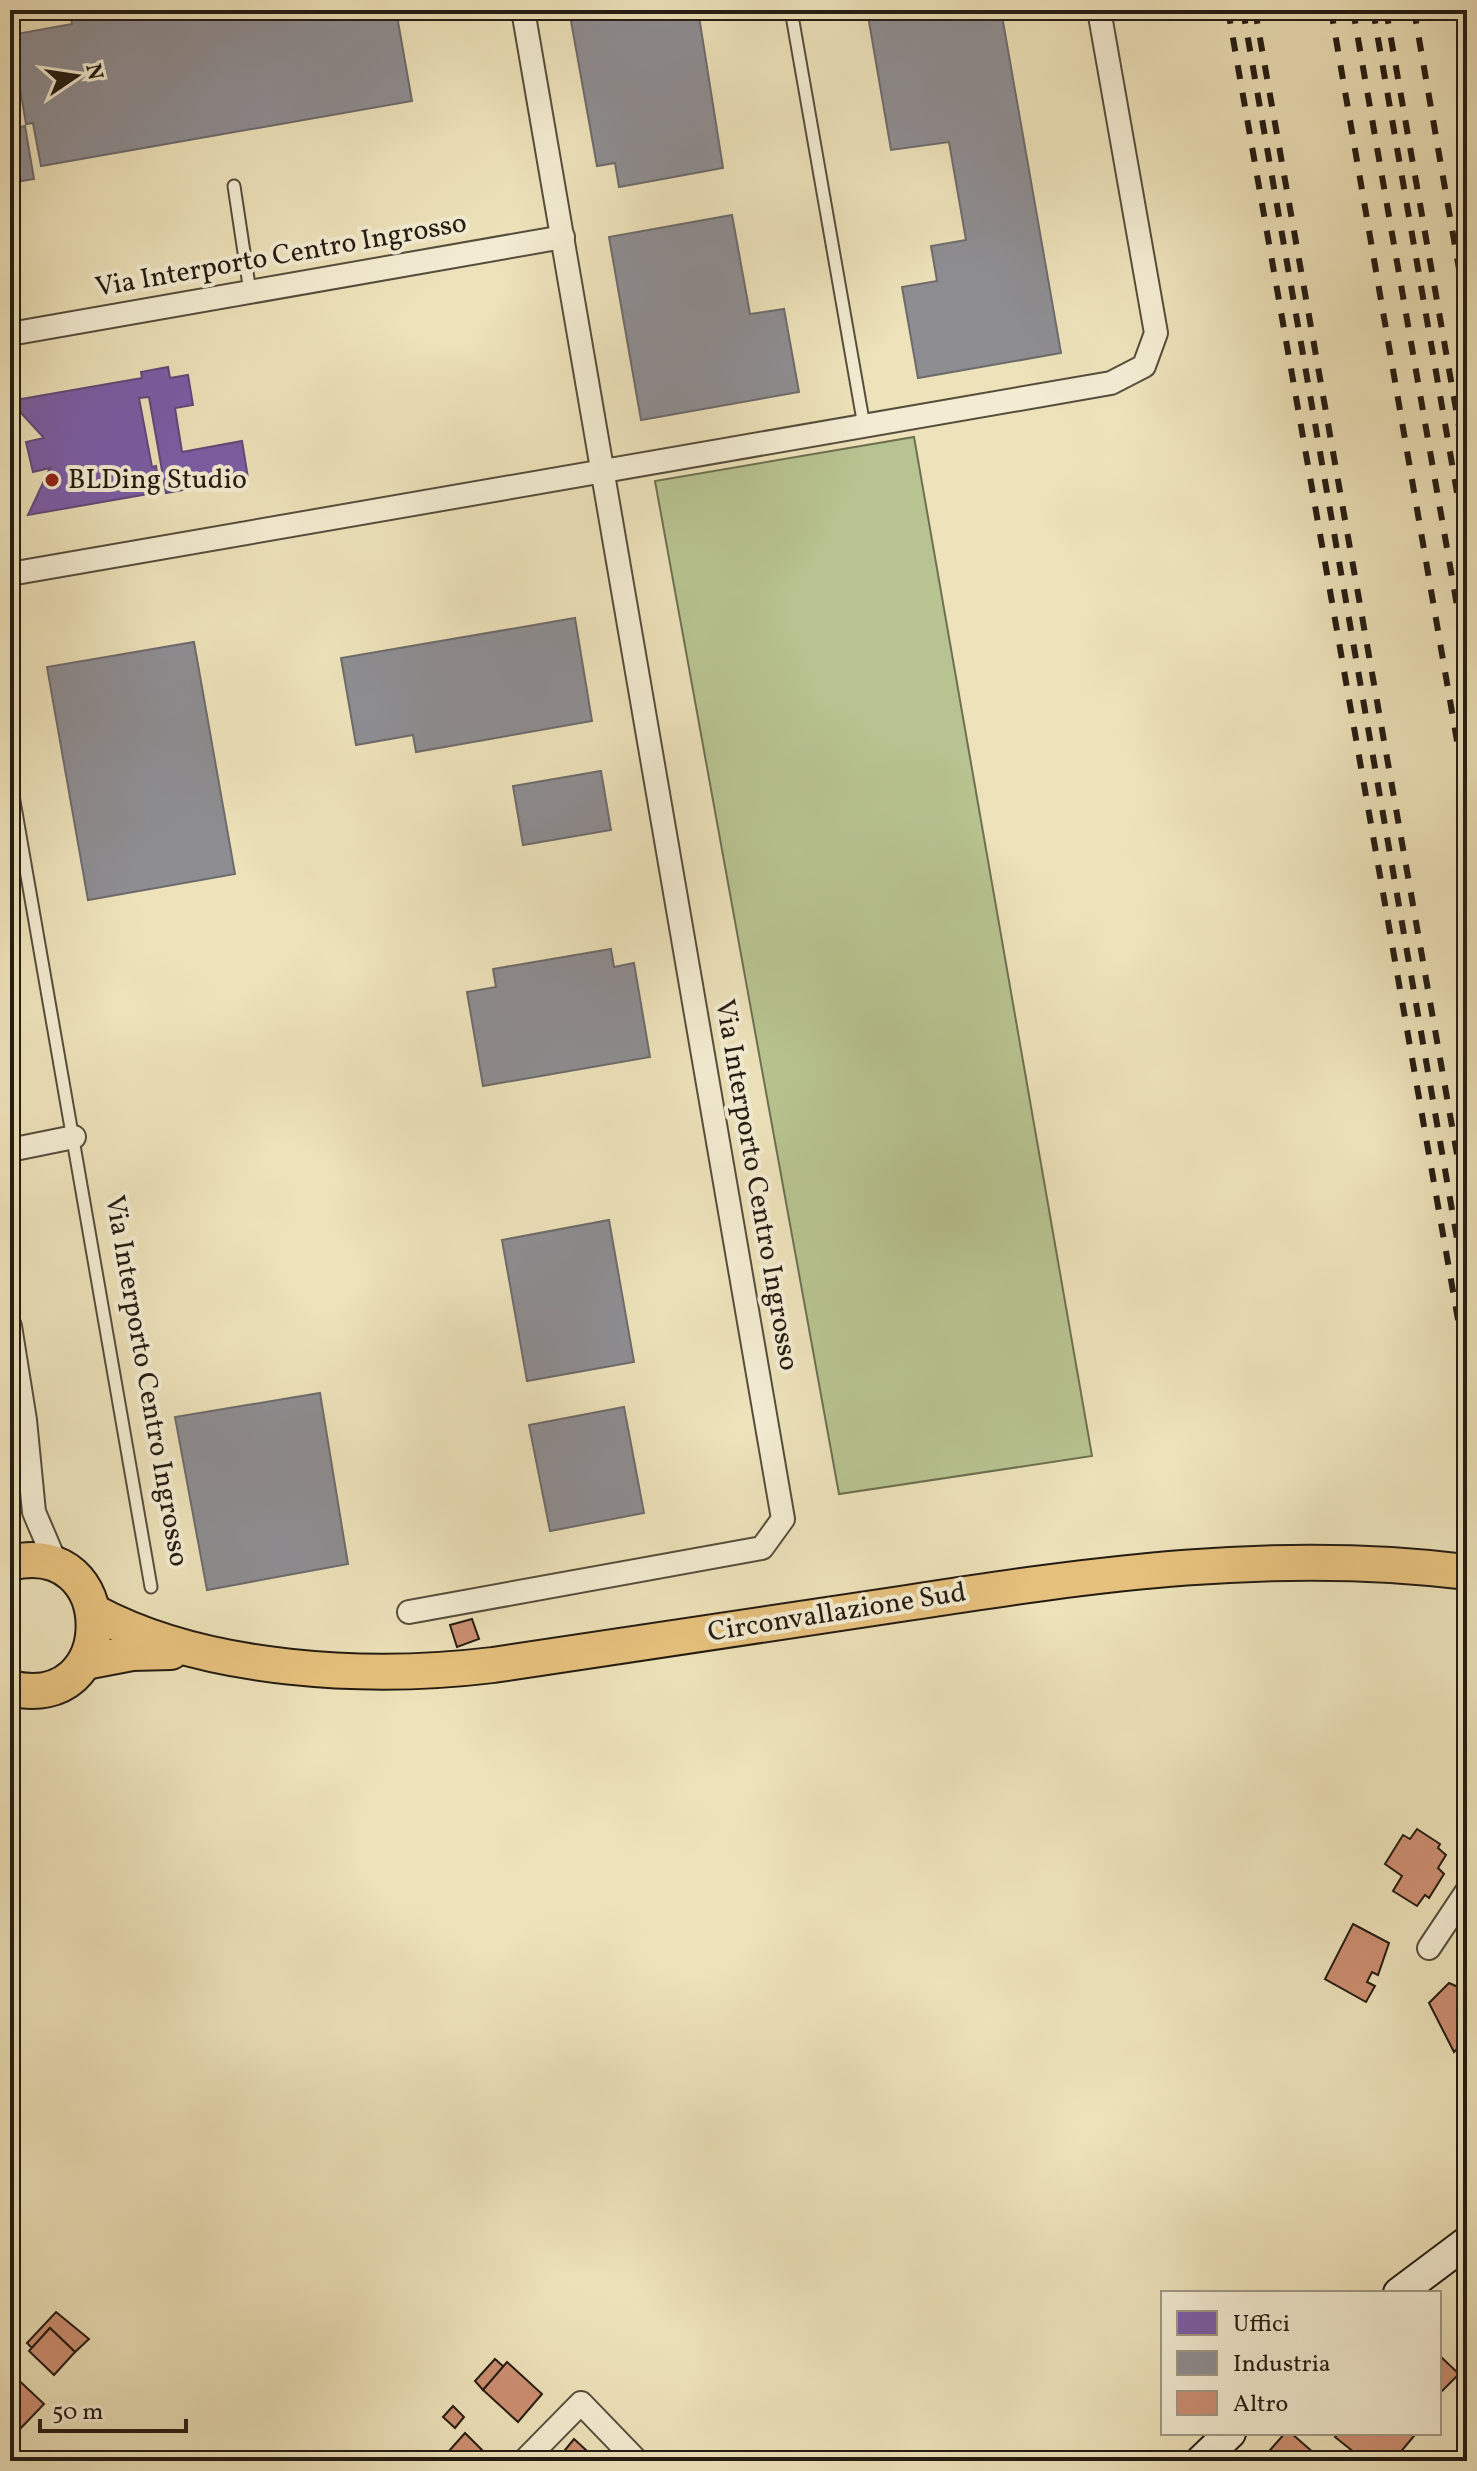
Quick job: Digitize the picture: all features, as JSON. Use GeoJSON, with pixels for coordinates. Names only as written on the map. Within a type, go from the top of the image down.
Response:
{"type":"FeatureCollection","features":[{"type":"Feature","properties":{"kind":"main road"},"geometry":{"type":"LineString","coordinates":[[10,1563],[27,1560],[57,1566],[81,1584],[94,1612],[93,1647],[85,1662],[58,1686],[41,1691],[10,1688]]}},
{"type":"Feature","properties":{"kind":"main road","name":"Circonvallazione Sud"},"geometry":{"type":"LineString","coordinates":[[208,1653],[359,1672],[445,1671],[1102,1573],[1283,1560],[1386,1562],[1467,1572]]}},
{"type":"Feature","properties":{"kind":"main road"},"geometry":{"type":"LineString","coordinates":[[94,1612],[151,1639],[208,1653]]}},
{"type":"Feature","properties":{"kind":"main road"},"geometry":{"type":"LineString","coordinates":[[85,1662],[132,1653],[208,1653]]}},
{"type":"Feature","properties":{"kind":"street","name":"Via Interporto Centro Ingrosso"},"geometry":{"type":"LineString","coordinates":[[409,1612],[762,1548],[783,1519],[523,10]]}},
{"type":"Feature","properties":{"kind":"street"},"geometry":{"type":"LineString","coordinates":[[10,574],[1111,383],[1144,366],[1156,333],[1099,10]]}},
{"type":"Feature","properties":{"kind":"street","name":"Via Interporto Centro Ingrosso"},"geometry":{"type":"LineString","coordinates":[[10,334],[563,237]]}},
{"type":"Feature","properties":{"kind":"street"},"geometry":{"type":"LineString","coordinates":[[10,1150],[74,1137]]}},
{"type":"Feature","properties":{"kind":"street"},"geometry":{"type":"LineString","coordinates":[[10,1326],[25,1420],[34,1512],[57,1566]]}},
{"type":"Feature","properties":{"kind":"street"},"geometry":{"type":"LineString","coordinates":[[1429,1948],[1467,1891]]}},
{"type":"Feature","properties":{"kind":"street"},"geometry":{"type":"LineString","coordinates":[[1402,2291],[1466,2245]]}},
{"type":"Feature","properties":{"kind":"street"},"geometry":{"type":"LineString","coordinates":[[524,2461],[581,2403],[637,2461]]}},
{"type":"Feature","properties":{"kind":"street"},"geometry":{"type":"LineString","coordinates":[[1201,2461],[1228,2435]]}},
{"type":"Feature","properties":{"kind":"lane"},"geometry":{"type":"LineString","coordinates":[[791,10],[864,426]]}},
{"type":"Feature","properties":{"kind":"lane"},"geometry":{"type":"LineString","coordinates":[[234,186],[250,292]]}},
{"type":"Feature","properties":{"kind":"lane","name":"Via Interporto Centro Ingrosso"},"geometry":{"type":"LineString","coordinates":[[10,778],[151,1587]]}},
{"type":"Feature","properties":{"kind":"green space"},"geometry":{"type":"Polygon","coordinates":[[[914,437],[1092,1456],[839,1494],[655,481],[914,437]]]}},
{"type":"Feature","properties":{"kind":"building: Uffici"},"geometry":{"type":"Polygon","coordinates":[[[168,367],[170,378],[188,375],[193,405],[175,408],[182,452],[242,441],[248,478],[166,493],[149,397],[139,398],[160,492],[28,515],[50,468],[33,472],[26,442],[44,438],[10,401],[142,378],[141,372],[168,367]]]}},
{"type":"Feature","properties":{"kind":"building: Industria"},"geometry":{"type":"Polygon","coordinates":[[[70,10],[396,10],[412,101],[41,166],[33,123],[26,124],[11,35],[72,24],[70,10]]]}},
{"type":"Feature","properties":{"kind":"building: Industria"},"geometry":{"type":"Polygon","coordinates":[[[569,10],[698,10],[723,168],[619,187],[615,163],[597,166],[569,10]]]}},
{"type":"Feature","properties":{"kind":"building: Industria"},"geometry":{"type":"Polygon","coordinates":[[[867,10],[1001,10],[1061,353],[918,378],[902,287],[937,281],[931,246],[966,240],[949,142],[891,150],[867,10]]]}},
{"type":"Feature","properties":{"kind":"building: Industria"},"geometry":{"type":"Polygon","coordinates":[[[25,126],[34,179],[10,183],[10,129],[25,126]]]}},
{"type":"Feature","properties":{"kind":"building: Industria"},"geometry":{"type":"Polygon","coordinates":[[[732,215],[750,314],[784,309],[799,392],[641,420],[609,237],[732,215]]]}},
{"type":"Feature","properties":{"kind":"building: Industria"},"geometry":{"type":"Polygon","coordinates":[[[575,618],[592,721],[416,752],[413,735],[356,745],[341,658],[575,618]]]}},
{"type":"Feature","properties":{"kind":"building: Industria"},"geometry":{"type":"Polygon","coordinates":[[[194,642],[235,874],[88,900],[47,667],[194,642]]]}},
{"type":"Feature","properties":{"kind":"building: Industria"},"geometry":{"type":"Polygon","coordinates":[[[601,771],[611,830],[523,845],[513,786],[601,771]]]}},
{"type":"Feature","properties":{"kind":"building: Industria"},"geometry":{"type":"Polygon","coordinates":[[[611,949],[614,967],[634,963],[650,1057],[483,1086],[467,992],[496,987],[493,969],[611,949]]]}},
{"type":"Feature","properties":{"kind":"building: Industria"},"geometry":{"type":"Polygon","coordinates":[[[609,1220],[634,1362],[527,1381],[502,1240],[609,1220]]]}},
{"type":"Feature","properties":{"kind":"building: Industria"},"geometry":{"type":"Polygon","coordinates":[[[320,1393],[348,1564],[207,1590],[175,1417],[320,1393]]]}},
{"type":"Feature","properties":{"kind":"building: Industria"},"geometry":{"type":"Polygon","coordinates":[[[624,1407],[644,1513],[550,1531],[529,1425],[624,1407]]]}},
{"type":"Feature","properties":{"kind":"building: Altro"},"geometry":{"type":"Polygon","coordinates":[[[472,1619],[479,1639],[457,1647],[450,1625],[472,1619]]]}},
{"type":"Feature","properties":{"kind":"building: Altro"},"geometry":{"type":"Polygon","coordinates":[[[1417,1829],[1440,1844],[1438,1848],[1446,1855],[1438,1868],[1444,1874],[1429,1898],[1425,1895],[1417,1906],[1393,1891],[1402,1876],[1385,1864],[1403,1835],[1410,1839],[1417,1829]]]}},
{"type":"Feature","properties":{"kind":"building: Altro"},"geometry":{"type":"Polygon","coordinates":[[[1353,1924],[1389,1943],[1378,1975],[1372,1972],[1367,1982],[1375,1986],[1366,2002],[1325,1979],[1353,1924]]]}},
{"type":"Feature","properties":{"kind":"building: Altro"},"geometry":{"type":"Polygon","coordinates":[[[1449,1983],[1467,1991],[1467,2039],[1454,2052],[1429,2003],[1449,1983]]]}},
{"type":"Feature","properties":{"kind":"building: Altro"},"geometry":{"type":"Polygon","coordinates":[[[56,2312],[89,2339],[75,2352],[50,2328],[32,2348],[27,2343],[56,2312]]]}},
{"type":"Feature","properties":{"kind":"building: Altro"},"geometry":{"type":"Polygon","coordinates":[[[50,2328],[75,2352],[54,2375],[29,2351],[50,2328]]]}},
{"type":"Feature","properties":{"kind":"building: Altro"},"geometry":{"type":"Polygon","coordinates":[[[1441,2357],[1459,2374],[1441,2392],[1441,2357]]]}},
{"type":"Feature","properties":{"kind":"building: Altro"},"geometry":{"type":"Polygon","coordinates":[[[495,2359],[504,2367],[483,2390],[475,2381],[495,2359]]]}},
{"type":"Feature","properties":{"kind":"building: Altro"},"geometry":{"type":"Polygon","coordinates":[[[507,2362],[542,2394],[518,2422],[483,2390],[507,2362]]]}},
{"type":"Feature","properties":{"kind":"building: Altro"},"geometry":{"type":"Polygon","coordinates":[[[10,2372],[44,2404],[19,2430],[10,2422],[10,2372]]]}},
{"type":"Feature","properties":{"kind":"building: Altro"},"geometry":{"type":"Polygon","coordinates":[[[453,2406],[464,2417],[455,2428],[443,2417],[453,2406]]]}},
{"type":"Feature","properties":{"kind":"building: Altro"},"geometry":{"type":"Polygon","coordinates":[[[465,2433],[490,2458],[488,2461],[440,2461],[465,2433]]]}},
{"type":"Feature","properties":{"kind":"building: Altro"},"geometry":{"type":"Polygon","coordinates":[[[1283,2435],[1293,2435],[1323,2461],[1268,2461],[1264,2457],[1283,2435]]]}},
{"type":"Feature","properties":{"kind":"building: Altro"},"geometry":{"type":"Polygon","coordinates":[[[1414,2436],[1393,2461],[1365,2461],[1335,2437],[1414,2436]]]}},
{"type":"Feature","properties":{"kind":"building: Altro"},"geometry":{"type":"Polygon","coordinates":[[[574,2439],[598,2461],[556,2461],[574,2439]]]}},
{"type":"Feature","properties":{"kind":"railway"},"geometry":{"type":"LineString","coordinates":[[1228,10],[1467,1371]]}},
{"type":"Feature","properties":{"kind":"railway"},"geometry":{"type":"LineString","coordinates":[[1243,10],[1467,1296]]}},
{"type":"Feature","properties":{"kind":"railway"},"geometry":{"type":"LineString","coordinates":[[1255,10],[1467,1211]]}},
{"type":"Feature","properties":{"kind":"railway"},"geometry":{"type":"LineString","coordinates":[[1331,10],[1467,799]]}},
{"type":"Feature","properties":{"kind":"railway"},"geometry":{"type":"LineString","coordinates":[[1353,10],[1467,663]]}},
{"type":"Feature","properties":{"kind":"railway"},"geometry":{"type":"LineString","coordinates":[[1373,10],[1467,550]]}},
{"type":"Feature","properties":{"kind":"railway"},"geometry":{"type":"LineString","coordinates":[[1386,10],[1467,472]]}},
{"type":"Feature","properties":{"kind":"railway"},"geometry":{"type":"LineString","coordinates":[[1414,10],[1467,315]]}},
{"type":"Feature","properties":{"kind":"place","name":"BLDing Studio"},"geometry":{"type":"Point","coordinates":[52,480]}}]}
